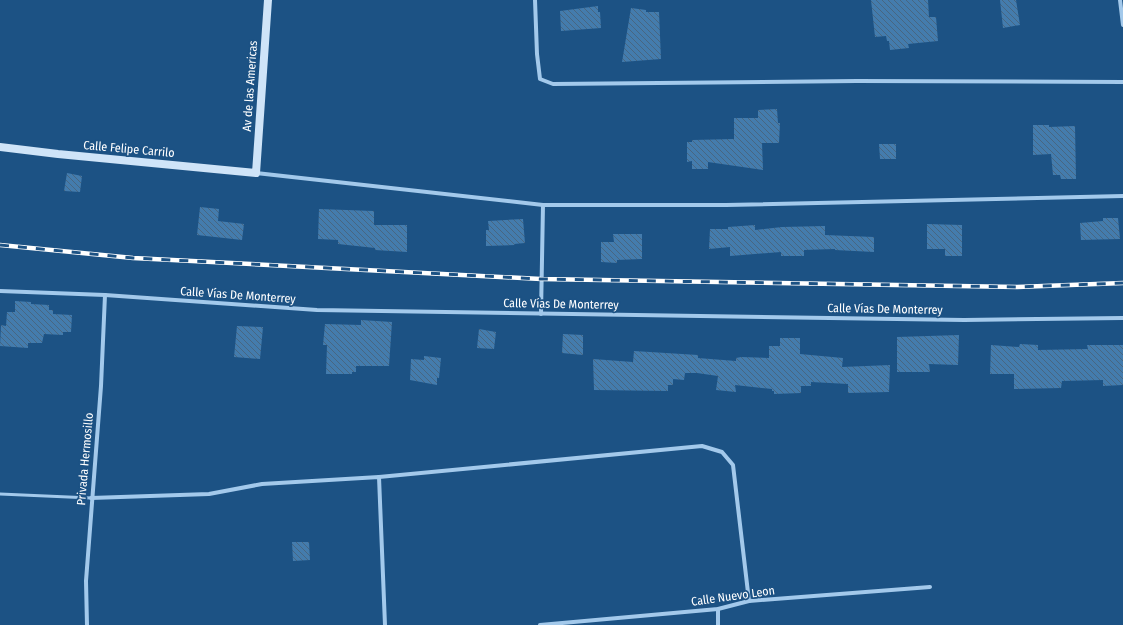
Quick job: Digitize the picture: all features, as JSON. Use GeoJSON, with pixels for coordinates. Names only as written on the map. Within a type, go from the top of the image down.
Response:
{"type":"FeatureCollection","features":[{"type":"Feature","properties":{"kind":"street","name":"Av de las Americas"},"geometry":{"type":"LineString","coordinates":[[256,173],[268,0]]}},
{"type":"Feature","properties":{"kind":"street"},"geometry":{"type":"LineString","coordinates":[[535,0],[537,54],[540,79],[553,84],[857,81],[1123,82]]}},
{"type":"Feature","properties":{"kind":"street"},"geometry":{"type":"LineString","coordinates":[[1120,0],[1123,25]]}},
{"type":"Feature","properties":{"kind":"street","name":"Calle Felipe Carrilo"},"geometry":{"type":"LineString","coordinates":[[0,147],[256,173]]}},
{"type":"Feature","properties":{"kind":"street"},"geometry":{"type":"LineString","coordinates":[[256,173],[543,205],[726,205],[1123,196]]}},
{"type":"Feature","properties":{"kind":"street"},"geometry":{"type":"LineString","coordinates":[[540,314],[543,205]]}},
{"type":"Feature","properties":{"kind":"street","name":"Calle Vías De Monterrey"},"geometry":{"type":"LineString","coordinates":[[0,291],[106,295],[317,310],[964,320],[1123,318]]}},
{"type":"Feature","properties":{"kind":"street","name":"Privada Hermosillo"},"geometry":{"type":"LineString","coordinates":[[87,625],[86,581],[91,498],[101,386],[106,295]]}},
{"type":"Feature","properties":{"kind":"street"},"geometry":{"type":"LineString","coordinates":[[91,498],[209,494],[262,484],[379,477],[702,446],[722,452],[733,465],[749,601]]}},
{"type":"Feature","properties":{"kind":"street"},"geometry":{"type":"LineString","coordinates":[[379,477],[385,625]]}},
{"type":"Feature","properties":{"kind":"street","name":"Calle Nuevo Leon"},"geometry":{"type":"LineString","coordinates":[[540,625],[718,609],[749,601],[930,587]]}},
{"type":"Feature","properties":{"kind":"street"},"geometry":{"type":"LineString","coordinates":[[718,609],[718,625]]}},
{"type":"Feature","properties":{"kind":"lane"},"geometry":{"type":"LineString","coordinates":[[0,494],[91,498]]}},
{"type":"Feature","properties":{"kind":"building"},"geometry":{"type":"Polygon","coordinates":[[[871,0],[928,0],[929,17],[936,17],[938,41],[908,44],[909,48],[890,50],[889,41],[887,41],[886,36],[875,37],[871,0]]]}},
{"type":"Feature","properties":{"kind":"building"},"geometry":{"type":"Polygon","coordinates":[[[1000,0],[1016,0],[1020,25],[1003,28],[1000,0]]]}},
{"type":"Feature","properties":{"kind":"building"},"geometry":{"type":"Polygon","coordinates":[[[598,6],[601,28],[561,31],[560,11],[598,6]]]}},
{"type":"Feature","properties":{"kind":"building"},"geometry":{"type":"Polygon","coordinates":[[[631,8],[646,10],[646,12],[659,12],[661,59],[622,62],[631,8]]]}},
{"type":"Feature","properties":{"kind":"building"},"geometry":{"type":"Polygon","coordinates":[[[777,109],[778,123],[780,123],[779,143],[762,143],[763,170],[708,162],[708,169],[692,169],[692,161],[687,162],[687,142],[692,142],[692,140],[734,139],[734,118],[758,118],[758,110],[777,109]]]}},
{"type":"Feature","properties":{"kind":"building"},"geometry":{"type":"Polygon","coordinates":[[[1033,125],[1049,125],[1049,127],[1075,126],[1076,179],[1061,179],[1060,175],[1053,175],[1051,154],[1033,155],[1033,125]]]}},
{"type":"Feature","properties":{"kind":"building"},"geometry":{"type":"Polygon","coordinates":[[[879,144],[896,144],[896,159],[880,159],[879,144]]]}},
{"type":"Feature","properties":{"kind":"building"},"geometry":{"type":"Polygon","coordinates":[[[67,173],[82,176],[80,192],[64,191],[67,173]]]}},
{"type":"Feature","properties":{"kind":"building"},"geometry":{"type":"Polygon","coordinates":[[[200,207],[219,209],[218,221],[244,224],[242,240],[197,235],[200,207]]]}},
{"type":"Feature","properties":{"kind":"building"},"geometry":{"type":"Polygon","coordinates":[[[319,209],[374,211],[374,225],[407,225],[407,252],[375,250],[375,248],[338,244],[338,240],[318,239],[319,209]]]}},
{"type":"Feature","properties":{"kind":"building"},"geometry":{"type":"Polygon","coordinates":[[[1103,218],[1118,218],[1120,239],[1081,240],[1080,223],[1103,221],[1103,218]]]}},
{"type":"Feature","properties":{"kind":"building"},"geometry":{"type":"Polygon","coordinates":[[[523,219],[525,243],[514,244],[515,245],[486,246],[486,230],[489,230],[488,221],[523,219]]]}},
{"type":"Feature","properties":{"kind":"building"},"geometry":{"type":"Polygon","coordinates":[[[927,224],[962,225],[962,256],[945,256],[945,249],[927,249],[927,224]]]}},
{"type":"Feature","properties":{"kind":"building"},"geometry":{"type":"Polygon","coordinates":[[[755,225],[755,230],[782,227],[825,226],[825,235],[874,237],[874,252],[835,249],[804,250],[804,256],[781,256],[781,252],[730,256],[730,247],[709,249],[710,229],[728,229],[728,227],[755,225]]]}},
{"type":"Feature","properties":{"kind":"building"},"geometry":{"type":"Polygon","coordinates":[[[613,234],[642,234],[642,259],[617,260],[617,263],[601,262],[601,242],[614,242],[613,234]]]}},
{"type":"Feature","properties":{"kind":"building"},"geometry":{"type":"Polygon","coordinates":[[[15,301],[49,305],[49,310],[53,310],[53,314],[72,315],[71,332],[63,332],[63,335],[44,334],[42,343],[28,343],[28,348],[0,346],[1,325],[6,326],[7,312],[15,312],[15,301]]]}},
{"type":"Feature","properties":{"kind":"building"},"geometry":{"type":"Polygon","coordinates":[[[361,320],[392,322],[389,366],[356,366],[356,372],[352,372],[352,374],[326,374],[327,345],[323,345],[325,324],[361,325],[361,320]]]}},
{"type":"Feature","properties":{"kind":"building"},"geometry":{"type":"Polygon","coordinates":[[[237,326],[263,327],[260,359],[234,357],[237,326]]]}},
{"type":"Feature","properties":{"kind":"building"},"geometry":{"type":"Polygon","coordinates":[[[479,329],[496,332],[494,349],[477,348],[479,329]]]}},
{"type":"Feature","properties":{"kind":"building"},"geometry":{"type":"Polygon","coordinates":[[[563,334],[583,335],[583,355],[562,353],[563,334]]]}},
{"type":"Feature","properties":{"kind":"building"},"geometry":{"type":"Polygon","coordinates":[[[959,335],[958,365],[929,364],[930,372],[897,372],[897,337],[959,335]]]}},
{"type":"Feature","properties":{"kind":"building"},"geometry":{"type":"Polygon","coordinates":[[[780,338],[800,338],[800,354],[843,358],[842,367],[890,365],[889,392],[848,393],[848,384],[811,382],[811,386],[801,386],[801,393],[774,394],[772,389],[735,385],[736,392],[716,390],[718,376],[697,373],[685,373],[684,380],[673,379],[673,385],[668,385],[668,391],[594,390],[593,359],[633,362],[634,351],[698,355],[698,358],[736,361],[736,358],[741,357],[769,358],[769,346],[780,346],[780,338]]]}},
{"type":"Feature","properties":{"kind":"building"},"geometry":{"type":"Polygon","coordinates":[[[1020,344],[1038,345],[1038,350],[1088,349],[1087,345],[1123,345],[1123,385],[1103,386],[1103,380],[1062,381],[1061,388],[1014,389],[1014,374],[990,374],[991,345],[1019,347],[1020,344]]]}},
{"type":"Feature","properties":{"kind":"building"},"geometry":{"type":"Polygon","coordinates":[[[424,356],[441,358],[437,385],[410,380],[411,359],[424,360],[424,356]]]}},
{"type":"Feature","properties":{"kind":"building"},"geometry":{"type":"Polygon","coordinates":[[[292,542],[309,542],[310,560],[293,561],[292,542]]]}},
{"type":"Feature","properties":{"kind":"railway"},"geometry":{"type":"LineString","coordinates":[[0,245],[133,258],[541,279],[1017,287],[1123,283]]}}]}
